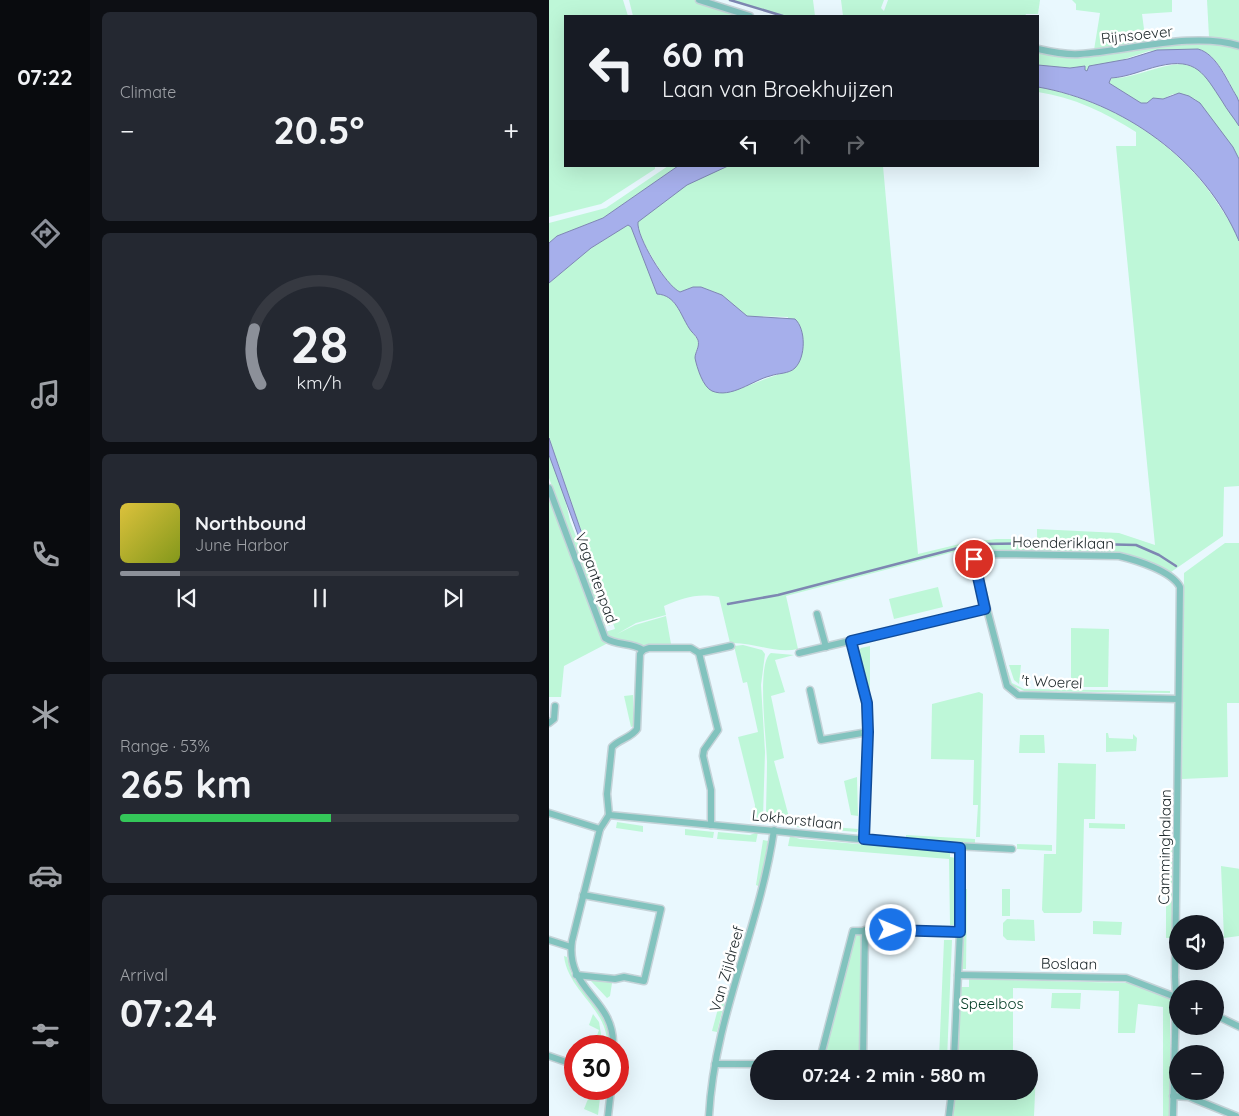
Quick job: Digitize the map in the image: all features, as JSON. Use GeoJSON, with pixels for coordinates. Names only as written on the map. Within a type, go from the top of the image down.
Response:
{"type":"FeatureCollection","features":[{"type":"Feature","properties":{"kind":"street"},"geometry":{"type":"LineString","coordinates":[[699,0],[747,15]]}},
{"type":"Feature","properties":{"kind":"street","name":"Rijnsoever"},"geometry":{"type":"LineString","coordinates":[[1039,49],[1078,54],[1203,40],[1224,41],[1239,46]]}},
{"type":"Feature","properties":{"kind":"street","name":"Vagantenpad"},"geometry":{"type":"LineString","coordinates":[[549,488],[605,638],[611,642],[635,645],[643,650]]}},
{"type":"Feature","properties":{"kind":"street","name":"Hoenderiklaan"},"geometry":{"type":"LineString","coordinates":[[985,609],[974,559],[995,554],[1119,556],[1144,564],[1176,580]]}},
{"type":"Feature","properties":{"kind":"street","name":"Camminghalaan"},"geometry":{"type":"LineString","coordinates":[[1175,980],[1180,587],[1176,580]]}},
{"type":"Feature","properties":{"kind":"street"},"geometry":{"type":"LineString","coordinates":[[799,653],[985,609]]}},
{"type":"Feature","properties":{"kind":"street","name":"'t Woerel"},"geometry":{"type":"LineString","coordinates":[[985,609],[1007,686],[1012,693],[1018,695],[1179,699]]}},
{"type":"Feature","properties":{"kind":"street"},"geometry":{"type":"LineString","coordinates":[[817,614],[826,647]]}},
{"type":"Feature","properties":{"kind":"street"},"geometry":{"type":"LineString","coordinates":[[851,641],[867,703],[868,732],[864,839]]}},
{"type":"Feature","properties":{"kind":"street"},"geometry":{"type":"LineString","coordinates":[[699,654],[731,646]]}},
{"type":"Feature","properties":{"kind":"street"},"geometry":{"type":"LineString","coordinates":[[612,1035],[610,1020],[576,975],[571,958],[571,947],[600,829],[609,815],[607,794],[612,747],[616,742],[633,734],[637,729],[637,688],[640,654],[643,650],[649,648],[691,648],[699,654],[718,730],[704,750],[703,756],[711,790],[711,825]]}},
{"type":"Feature","properties":{"kind":"street"},"geometry":{"type":"LineString","coordinates":[[810,690],[821,740],[868,732]]}},
{"type":"Feature","properties":{"kind":"street"},"geometry":{"type":"LineString","coordinates":[[549,723],[554,719],[555,706]]}},
{"type":"Feature","properties":{"kind":"street"},"geometry":{"type":"LineString","coordinates":[[549,813],[600,829]]}},
{"type":"Feature","properties":{"kind":"street","name":"Lokhorstlaan"},"geometry":{"type":"LineString","coordinates":[[609,815],[960,848],[1012,849]]}},
{"type":"Feature","properties":{"kind":"street","name":"Van Zijldreef"},"geometry":{"type":"LineString","coordinates":[[709,1116],[715,1064],[732,992],[764,887],[774,830]]}},
{"type":"Feature","properties":{"kind":"street"},"geometry":{"type":"LineString","coordinates":[[955,1050],[959,975],[960,848]]}},
{"type":"Feature","properties":{"kind":"street"},"geometry":{"type":"LineString","coordinates":[[576,975],[615,979],[624,977],[644,981],[661,908],[583,895]]}},
{"type":"Feature","properties":{"kind":"street"},"geometry":{"type":"LineString","coordinates":[[863,1050],[865,930]]}},
{"type":"Feature","properties":{"kind":"street"},"geometry":{"type":"LineString","coordinates":[[822,1050],[850,935],[853,931],[960,932]]}},
{"type":"Feature","properties":{"kind":"street"},"geometry":{"type":"LineString","coordinates":[[549,940],[571,947]]}},
{"type":"Feature","properties":{"kind":"street","name":"Boslaan"},"geometry":{"type":"LineString","coordinates":[[959,975],[1126,978],[1169,995]]}},
{"type":"Feature","properties":{"kind":"street"},"geometry":{"type":"LineString","coordinates":[[1224,1019],[1239,1026]]}},
{"type":"Feature","properties":{"kind":"street"},"geometry":{"type":"LineString","coordinates":[[549,1056],[564,1061]]}},
{"type":"Feature","properties":{"kind":"street"},"geometry":{"type":"LineString","coordinates":[[715,1064],[750,1064]]}},
{"type":"Feature","properties":{"kind":"street"},"geometry":{"type":"LineString","coordinates":[[608,1116],[610,1100]]}},
{"type":"Feature","properties":{"kind":"street"},"geometry":{"type":"LineString","coordinates":[[949,1100],[949,1116]]}},
{"type":"Feature","properties":{"kind":"street","name":"Camminghalaan"},"geometry":{"type":"LineString","coordinates":[[1173,1100],[1173,1116]]}},
{"type":"Feature","properties":{"kind":"street"},"geometry":{"type":"LineString","coordinates":[[1196,1100],[1236,1116]]}},
{"type":"Feature","properties":{"kind":"green space"},"geometry":{"type":"Polygon","coordinates":[[[549,0],[623,0],[628,15],[564,15],[564,167],[655,167],[655,169],[601,204],[549,217],[549,0]]]}},
{"type":"Feature","properties":{"kind":"green space"},"geometry":{"type":"Polygon","coordinates":[[[629,0],[694,0],[741,15],[633,15],[629,0]]]}},
{"type":"Feature","properties":{"kind":"green space"},"geometry":{"type":"Polygon","coordinates":[[[727,0],[813,0],[815,15],[781,15],[727,0]]]}},
{"type":"Feature","properties":{"kind":"green space"},"geometry":{"type":"Polygon","coordinates":[[[841,0],[884,0],[881,8],[884,11],[888,0],[1040,0],[1038,14],[1026,15],[843,15],[841,0]]]}},
{"type":"Feature","properties":{"kind":"green space"},"geometry":{"type":"Polygon","coordinates":[[[1072,0],[1172,0],[1172,12],[1142,14],[1146,44],[1094,50],[1100,13],[1076,10],[1076,4],[1072,0]]]}},
{"type":"Feature","properties":{"kind":"green space"},"geometry":{"type":"Polygon","coordinates":[[[1207,0],[1239,0],[1239,42],[1209,37],[1207,0]]]}},
{"type":"Feature","properties":{"kind":"green space"},"geometry":{"type":"Polygon","coordinates":[[[1192,43],[1215,43],[1239,48],[1239,102],[1218,63],[1205,52],[1198,49],[1149,51],[1088,71],[1085,71],[1085,66],[1070,68],[1039,65],[1039,52],[1089,56],[1192,43]]]}},
{"type":"Feature","properties":{"kind":"green space"},"geometry":{"type":"Polygon","coordinates":[[[1183,64],[1197,68],[1207,77],[1239,126],[1239,159],[1195,99],[1173,94],[1163,99],[1155,98],[1147,103],[1141,103],[1109,83],[1112,78],[1121,78],[1165,66],[1183,64]]]}},
{"type":"Feature","properties":{"kind":"green space"},"geometry":{"type":"Polygon","coordinates":[[[1039,87],[1066,93],[1118,115],[1143,129],[1166,146],[1206,187],[1229,220],[1239,239],[1239,486],[1224,487],[1223,536],[1171,572],[1125,553],[1012,550],[976,553],[972,542],[996,539],[1037,539],[1037,529],[1119,533],[1155,545],[1116,146],[1136,146],[1136,132],[1113,118],[1089,107],[1051,94],[1039,92],[1039,87]]]}},
{"type":"Feature","properties":{"kind":"green space"},"geometry":{"type":"Polygon","coordinates":[[[667,167],[677,167],[603,218],[557,236],[549,243],[549,223],[606,208],[667,167]]]}},
{"type":"Feature","properties":{"kind":"green space"},"geometry":{"type":"Polygon","coordinates":[[[726,167],[883,167],[918,554],[968,542],[971,550],[961,550],[786,596],[798,649],[781,650],[730,643],[719,597],[711,596],[690,597],[671,603],[664,606],[666,615],[636,623],[617,634],[635,625],[666,616],[671,644],[642,645],[609,638],[605,632],[615,629],[549,438],[549,283],[591,248],[628,225],[631,227],[657,293],[664,295],[673,302],[698,341],[696,353],[697,366],[705,382],[714,390],[725,392],[789,372],[788,317],[747,316],[722,295],[701,287],[680,292],[674,289],[641,237],[637,222],[668,196],[704,176],[726,167]]]}},
{"type":"Feature","properties":{"kind":"green space"},"geometry":{"type":"Polygon","coordinates":[[[549,455],[564,494],[570,521],[610,626],[603,625],[549,478],[549,455]]]}},
{"type":"Feature","properties":{"kind":"green space"},"geometry":{"type":"Polygon","coordinates":[[[549,492],[608,643],[564,666],[561,697],[549,697],[549,492]]]}},
{"type":"Feature","properties":{"kind":"green space"},"geometry":{"type":"Polygon","coordinates":[[[1225,543],[1240,543],[1240,703],[1227,703],[1228,777],[1182,779],[1184,573],[1225,543]]]}},
{"type":"Feature","properties":{"kind":"green space"},"geometry":{"type":"Polygon","coordinates":[[[938,587],[943,607],[894,619],[889,599],[938,587]]]}},
{"type":"Feature","properties":{"kind":"green space"},"geometry":{"type":"Polygon","coordinates":[[[1071,628],[1109,629],[1108,687],[1071,687],[1071,628]]]}},
{"type":"Feature","properties":{"kind":"green space"},"geometry":{"type":"Polygon","coordinates":[[[743,645],[762,650],[765,654],[761,685],[765,752],[763,818],[754,818],[755,805],[738,737],[758,732],[747,682],[743,683],[734,646],[743,645]]]}},
{"type":"Feature","properties":{"kind":"green space"},"geometry":{"type":"Polygon","coordinates":[[[870,646],[870,691],[859,651],[861,648],[870,646]]]}},
{"type":"Feature","properties":{"kind":"green space"},"geometry":{"type":"Polygon","coordinates":[[[771,653],[794,655],[775,660],[785,692],[771,696],[784,758],[774,761],[790,821],[766,819],[767,761],[763,686],[764,671],[767,659],[771,653]]]}},
{"type":"Feature","properties":{"kind":"green space"},"geometry":{"type":"Polygon","coordinates":[[[1003,662],[1005,662],[1012,683],[1024,689],[1170,691],[1170,693],[1024,691],[1011,685],[1003,662]]]}},
{"type":"Feature","properties":{"kind":"green space"},"geometry":{"type":"Polygon","coordinates":[[[1009,665],[1021,665],[1019,684],[1014,680],[1009,665]]]}},
{"type":"Feature","properties":{"kind":"green space"},"geometry":{"type":"Polygon","coordinates":[[[979,692],[983,694],[980,837],[976,837],[978,805],[973,805],[974,760],[931,759],[932,704],[979,692]]]}},
{"type":"Feature","properties":{"kind":"green space"},"geometry":{"type":"Polygon","coordinates":[[[633,695],[634,726],[631,727],[624,696],[633,695]]]}},
{"type":"Feature","properties":{"kind":"green space"},"geometry":{"type":"Polygon","coordinates":[[[1106,733],[1108,733],[1109,738],[1133,739],[1133,734],[1137,738],[1136,751],[1106,752],[1106,733]]]}},
{"type":"Feature","properties":{"kind":"green space"},"geometry":{"type":"Polygon","coordinates":[[[1020,735],[1044,735],[1045,753],[1019,753],[1020,735]]]}},
{"type":"Feature","properties":{"kind":"green space"},"geometry":{"type":"Polygon","coordinates":[[[1058,763],[1096,764],[1095,819],[1084,819],[1082,911],[1080,913],[1044,913],[1042,910],[1044,854],[1056,854],[1058,763]]]}},
{"type":"Feature","properties":{"kind":"green space"},"geometry":{"type":"Polygon","coordinates":[[[857,777],[858,816],[851,815],[844,781],[857,777]]]}},
{"type":"Feature","properties":{"kind":"green space"},"geometry":{"type":"Polygon","coordinates":[[[617,822],[643,826],[643,832],[616,828],[617,822]]]}},
{"type":"Feature","properties":{"kind":"green space"},"geometry":{"type":"Polygon","coordinates":[[[1089,823],[1125,824],[1125,829],[1089,828],[1089,823]]]}},
{"type":"Feature","properties":{"kind":"green space"},"geometry":{"type":"Polygon","coordinates":[[[796,824],[858,829],[857,832],[796,827],[796,824]]]}},
{"type":"Feature","properties":{"kind":"green space"},"geometry":{"type":"Polygon","coordinates":[[[685,829],[714,832],[713,838],[685,835],[685,829]]]}},
{"type":"Feature","properties":{"kind":"green space"},"geometry":{"type":"Polygon","coordinates":[[[718,832],[750,835],[758,832],[756,842],[717,839],[718,832]]]}},
{"type":"Feature","properties":{"kind":"green space"},"geometry":{"type":"Polygon","coordinates":[[[906,835],[975,839],[975,843],[906,839],[906,835]]]}},
{"type":"Feature","properties":{"kind":"green space"},"geometry":{"type":"Polygon","coordinates":[[[790,836],[800,839],[939,851],[942,849],[950,850],[950,857],[956,858],[956,925],[950,925],[949,859],[788,846],[790,836]]]}},
{"type":"Feature","properties":{"kind":"green space"},"geometry":{"type":"Polygon","coordinates":[[[1166,838],[1176,838],[1176,915],[1169,915],[1169,938],[1166,938],[1166,838]]]}},
{"type":"Feature","properties":{"kind":"green space"},"geometry":{"type":"Polygon","coordinates":[[[763,840],[768,841],[760,887],[756,885],[763,840]]]}},
{"type":"Feature","properties":{"kind":"green space"},"geometry":{"type":"Polygon","coordinates":[[[1017,844],[1052,845],[1052,851],[1017,849],[1017,844]]]}},
{"type":"Feature","properties":{"kind":"green space"},"geometry":{"type":"Polygon","coordinates":[[[1221,866],[1240,869],[1239,936],[1224,938],[1221,866]]]}},
{"type":"Feature","properties":{"kind":"green space"},"geometry":{"type":"Polygon","coordinates":[[[964,889],[967,889],[966,969],[962,969],[964,889]]]}},
{"type":"Feature","properties":{"kind":"green space"},"geometry":{"type":"Polygon","coordinates":[[[1002,889],[1010,889],[1010,916],[1002,916],[1002,889]]]}},
{"type":"Feature","properties":{"kind":"green space"},"geometry":{"type":"Polygon","coordinates":[[[1007,919],[1034,920],[1035,941],[1007,940],[1003,936],[1003,923],[1007,919]]]}},
{"type":"Feature","properties":{"kind":"green space"},"geometry":{"type":"Polygon","coordinates":[[[1093,921],[1122,922],[1121,935],[1093,934],[1093,921]]]}},
{"type":"Feature","properties":{"kind":"green space"},"geometry":{"type":"Polygon","coordinates":[[[855,934],[861,935],[862,940],[859,1050],[826,1050],[855,934]]]}},
{"type":"Feature","properties":{"kind":"green space"},"geometry":{"type":"Polygon","coordinates":[[[944,940],[952,940],[947,1050],[939,1050],[944,940]]]}},
{"type":"Feature","properties":{"kind":"green space"},"geometry":{"type":"Polygon","coordinates":[[[564,956],[567,957],[572,976],[606,1021],[608,1035],[606,1035],[602,1021],[567,969],[564,956]]]}},
{"type":"Feature","properties":{"kind":"green space"},"geometry":{"type":"Polygon","coordinates":[[[593,979],[612,983],[610,996],[607,998],[591,981],[593,979]]]}},
{"type":"Feature","properties":{"kind":"green space","name":"Speelbos"},"geometry":{"type":"Polygon","coordinates":[[[969,979],[1129,983],[1169,997],[1170,1116],[1163,1116],[1163,1007],[1138,1004],[1135,1033],[1118,1033],[1119,991],[1013,988],[1013,1050],[958,1050],[961,987],[969,987],[969,979]]]}},
{"type":"Feature","properties":{"kind":"green space"},"geometry":{"type":"Polygon","coordinates":[[[723,990],[727,992],[717,1032],[712,1031],[723,990]]]}},
{"type":"Feature","properties":{"kind":"green space"},"geometry":{"type":"Polygon","coordinates":[[[1052,993],[1081,993],[1080,1009],[1051,1008],[1052,993]]]}},
{"type":"Feature","properties":{"kind":"green space"},"geometry":{"type":"Polygon","coordinates":[[[593,1014],[599,1022],[601,1035],[597,1035],[599,1030],[589,1025],[593,1014]]]}},
{"type":"Feature","properties":{"kind":"green space"},"geometry":{"type":"Polygon","coordinates":[[[588,1100],[600,1100],[598,1115],[584,1109],[588,1100]]]}},
{"type":"Feature","properties":{"kind":"green space"},"geometry":{"type":"Polygon","coordinates":[[[954,1100],[1035,1100],[1034,1116],[953,1116],[954,1100]]]}},
{"type":"Feature","properties":{"kind":"water"},"geometry":{"type":"Polygon","coordinates":[[[1198,49],[1211,56],[1225,76],[1239,102],[1239,126],[1210,83],[1198,70],[1191,66],[1172,64],[1159,66],[1111,78],[1109,83],[1141,103],[1147,103],[1153,98],[1163,99],[1179,93],[1189,96],[1200,103],[1233,147],[1239,159],[1239,241],[1224,212],[1205,185],[1183,161],[1158,139],[1130,121],[1100,106],[1070,95],[1039,87],[1039,65],[1070,68],[1085,66],[1087,71],[1089,66],[1128,59],[1157,50],[1198,49]]]}},
{"type":"Feature","properties":{"kind":"water"},"geometry":{"type":"Polygon","coordinates":[[[677,167],[726,167],[687,185],[638,222],[642,238],[660,271],[674,288],[680,292],[693,287],[701,287],[722,295],[747,316],[795,319],[803,336],[803,350],[799,363],[793,370],[763,378],[734,391],[719,393],[709,389],[701,377],[695,358],[698,340],[673,302],[663,295],[657,294],[631,227],[628,225],[591,248],[549,283],[549,243],[557,236],[603,218],[677,167]]]}},
{"type":"Feature","properties":{"kind":"water"},"geometry":{"type":"Polygon","coordinates":[[[549,438],[613,624],[601,598],[549,455],[549,438]]]}},
{"type":"Feature","properties":{"kind":"waterway"},"geometry":{"type":"LineString","coordinates":[[730,0],[780,15]]}},
{"type":"Feature","properties":{"kind":"waterway"},"geometry":{"type":"LineString","coordinates":[[728,604],[778,595],[958,548],[983,544],[1136,545],[1159,555],[1176,566]]}},
{"type":"Feature","properties":{"kind":"route"},"geometry":{"type":"LineString","coordinates":[[891,930],[960,932],[960,848],[864,839],[868,732],[867,703],[851,641],[985,609],[974,559]]}}]}
